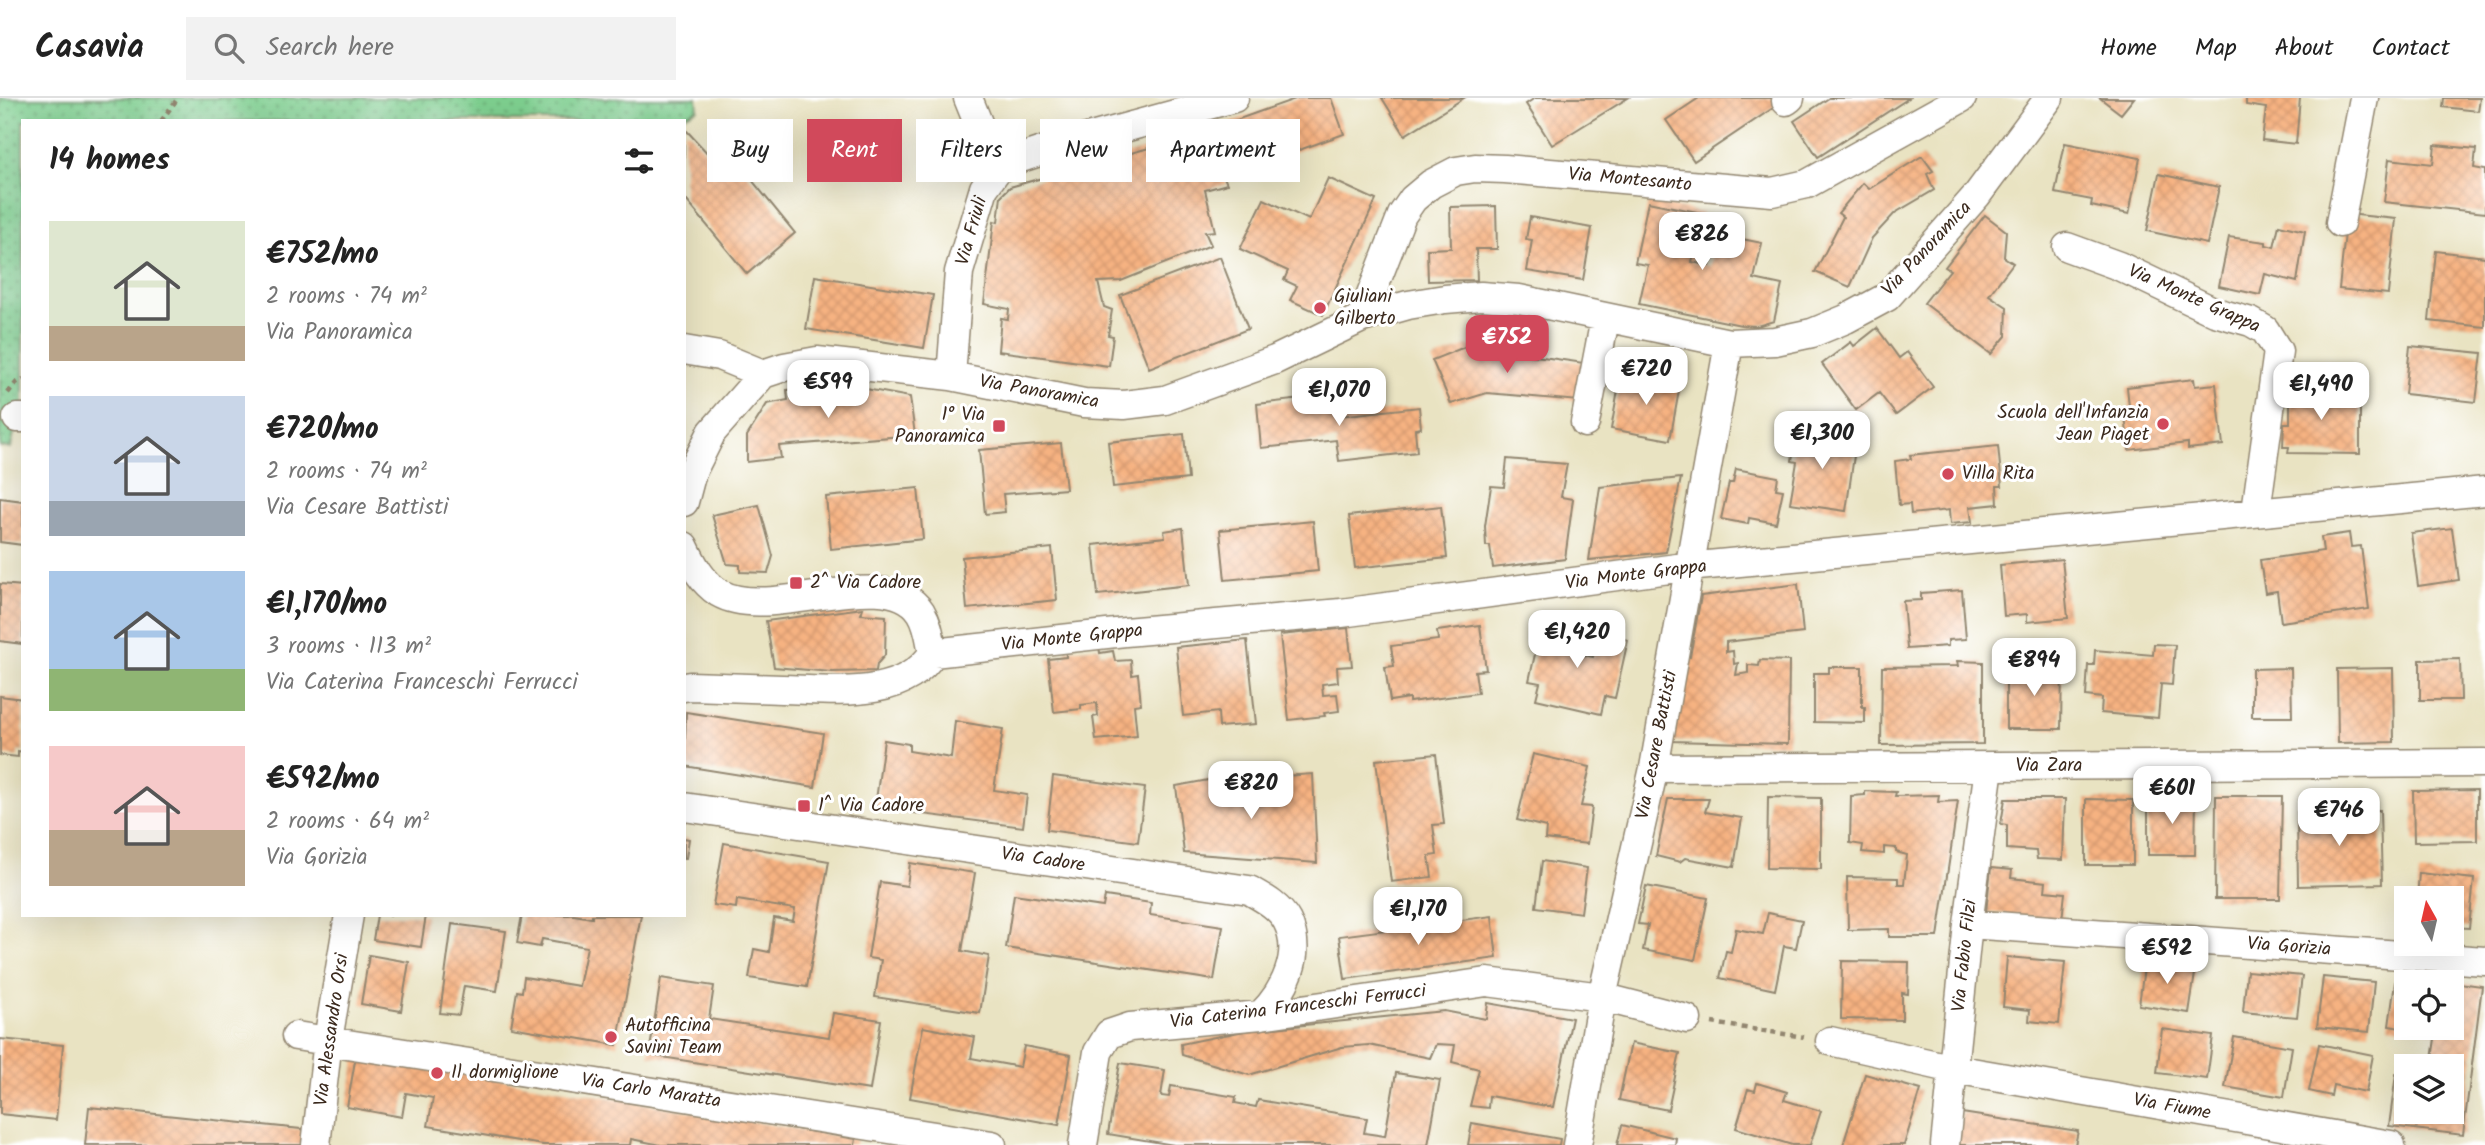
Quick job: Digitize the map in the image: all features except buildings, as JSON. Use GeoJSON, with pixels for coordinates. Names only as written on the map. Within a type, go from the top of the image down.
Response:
{"type":"FeatureCollection","features":[{"type":"Feature","properties":{"kind":"street"},"geometry":{"type":"LineString","coordinates":[[968,98],[976,119]]}},
{"type":"Feature","properties":{"kind":"street"},"geometry":{"type":"LineString","coordinates":[[1026,157],[1041,150],[1234,98]]}},
{"type":"Feature","properties":{"kind":"street","name":"Via Montesanto"},"geometry":{"type":"LineString","coordinates":[[1362,318],[1402,215],[1413,200],[1431,184],[1456,171],[1475,168],[1505,169],[1772,192],[1807,184],[1962,98]]}},
{"type":"Feature","properties":{"kind":"street","name":"Via Panoramica"},"geometry":{"type":"LineString","coordinates":[[951,376],[1084,403],[1124,405],[1165,400],[1275,360],[1362,318],[1408,305],[1481,296],[1519,299],[1729,343],[1775,341],[1812,333],[1887,297],[1977,195],[2049,98]]}},
{"type":"Feature","properties":{"kind":"street"},"geometry":{"type":"LineString","coordinates":[[2340,223],[2364,98]]}},
{"type":"Feature","properties":{"kind":"street","name":"Via Friuli"},"geometry":{"type":"LineString","coordinates":[[951,376],[959,272],[984,188],[988,182]]}},
{"type":"Feature","properties":{"kind":"street","name":"Via Monte Grappa"},"geometry":{"type":"LineString","coordinates":[[2067,247],[2119,265],[2215,312],[2251,322],[2265,330],[2272,339],[2278,351],[2256,511]]}},
{"type":"Feature","properties":{"kind":"street"},"geometry":{"type":"LineString","coordinates":[[1585,423],[1605,319]]}},
{"type":"Feature","properties":{"kind":"street","name":"Via Cesare Battisti"},"geometry":{"type":"LineString","coordinates":[[1577,1145],[1602,997],[1654,768],[1729,343]]}},
{"type":"Feature","properties":{"kind":"street"},"geometry":{"type":"LineString","coordinates":[[686,350],[719,356],[763,374]]}},
{"type":"Feature","properties":{"kind":"street"},"geometry":{"type":"LineString","coordinates":[[686,494],[692,472],[712,432],[763,374],[817,361],[951,376]]}},
{"type":"Feature","properties":{"kind":"street","name":"Via Monte Grappa"},"geometry":{"type":"LineString","coordinates":[[933,653],[1125,632],[1341,613],[1690,567],[2485,491]]}},
{"type":"Feature","properties":{"kind":"street"},"geometry":{"type":"LineString","coordinates":[[686,550],[701,578],[720,593],[738,600],[757,602],[864,591],[892,592],[920,610],[929,629],[933,653],[925,666],[909,677],[872,688],[844,691],[686,686]]}},
{"type":"Feature","properties":{"kind":"street","name":"Via Zara"},"geometry":{"type":"LineString","coordinates":[[1654,768],[2485,763]]}},
{"type":"Feature","properties":{"kind":"street","name":"Via Fabio Filzi"},"geometry":{"type":"LineString","coordinates":[[1945,1145],[1968,924],[1989,767]]}},
{"type":"Feature","properties":{"kind":"street","name":"Via Cadore"},"geometry":{"type":"LineString","coordinates":[[686,807],[1249,890],[1274,905],[1287,921],[1293,940],[1291,965],[1286,982],[1261,1015]]}},
{"type":"Feature","properties":{"kind":"street","name":"Via Alessandro Orsi"},"geometry":{"type":"LineString","coordinates":[[316,1145],[328,1040],[349,917]]}},
{"type":"Feature","properties":{"kind":"street","name":"Via Gorizia"},"geometry":{"type":"LineString","coordinates":[[1968,924],[2485,961]]}},
{"type":"Feature","properties":{"kind":"street","name":"Via Caterina Franceschi Ferrucci"},"geometry":{"type":"LineString","coordinates":[[1083,1145],[1098,1052],[1109,1034],[1130,1027],[1261,1015],[1488,982],[1602,997],[1687,1018]]}},
{"type":"Feature","properties":{"kind":"street","name":"Via Carlo Maratta"},"geometry":{"type":"LineString","coordinates":[[296,1036],[890,1137],[992,1145]]}},
{"type":"Feature","properties":{"kind":"street","name":"Via Fiume"},"geometry":{"type":"LineString","coordinates":[[1830,1041],[1954,1069],[2391,1145]]}},
{"type":"Feature","properties":{"kind":"path"},"geometry":{"type":"LineString","coordinates":[[162,119],[178,98]]}},
{"type":"Feature","properties":{"kind":"path"},"geometry":{"type":"LineString","coordinates":[[1687,1018],[1830,1041]]}},
{"type":"Feature","properties":{"kind":"green space"},"geometry":{"type":"Polygon","coordinates":[[[0,98],[697,98],[698,109],[678,119],[21,119],[21,417],[17,418],[11,448],[0,447],[0,98]]]}},
{"type":"Feature","properties":{"kind":"place","name":"Giuliani Gilberto"},"geometry":{"type":"Point","coordinates":[1320,308]}},
{"type":"Feature","properties":{"kind":"place","name":"Scuola dell'Infanzia Jean Piaget"},"geometry":{"type":"Point","coordinates":[2163,424]}},
{"type":"Feature","properties":{"kind":"place","name":"1° Via Panoramica"},"geometry":{"type":"Point","coordinates":[999,426]}},
{"type":"Feature","properties":{"kind":"place","name":"Villa Rita"},"geometry":{"type":"Point","coordinates":[1948,474]}},
{"type":"Feature","properties":{"kind":"place","name":"2^ Via Cadore"},"geometry":{"type":"Point","coordinates":[796,583]}},
{"type":"Feature","properties":{"kind":"place","name":"1^ Via Cadore"},"geometry":{"type":"Point","coordinates":[804,806]}},
{"type":"Feature","properties":{"kind":"place","name":"Autofficina Savini Team"},"geometry":{"type":"Point","coordinates":[611,1037]}},
{"type":"Feature","properties":{"kind":"place","name":"Il dormiglione"},"geometry":{"type":"Point","coordinates":[437,1073]}}]}
